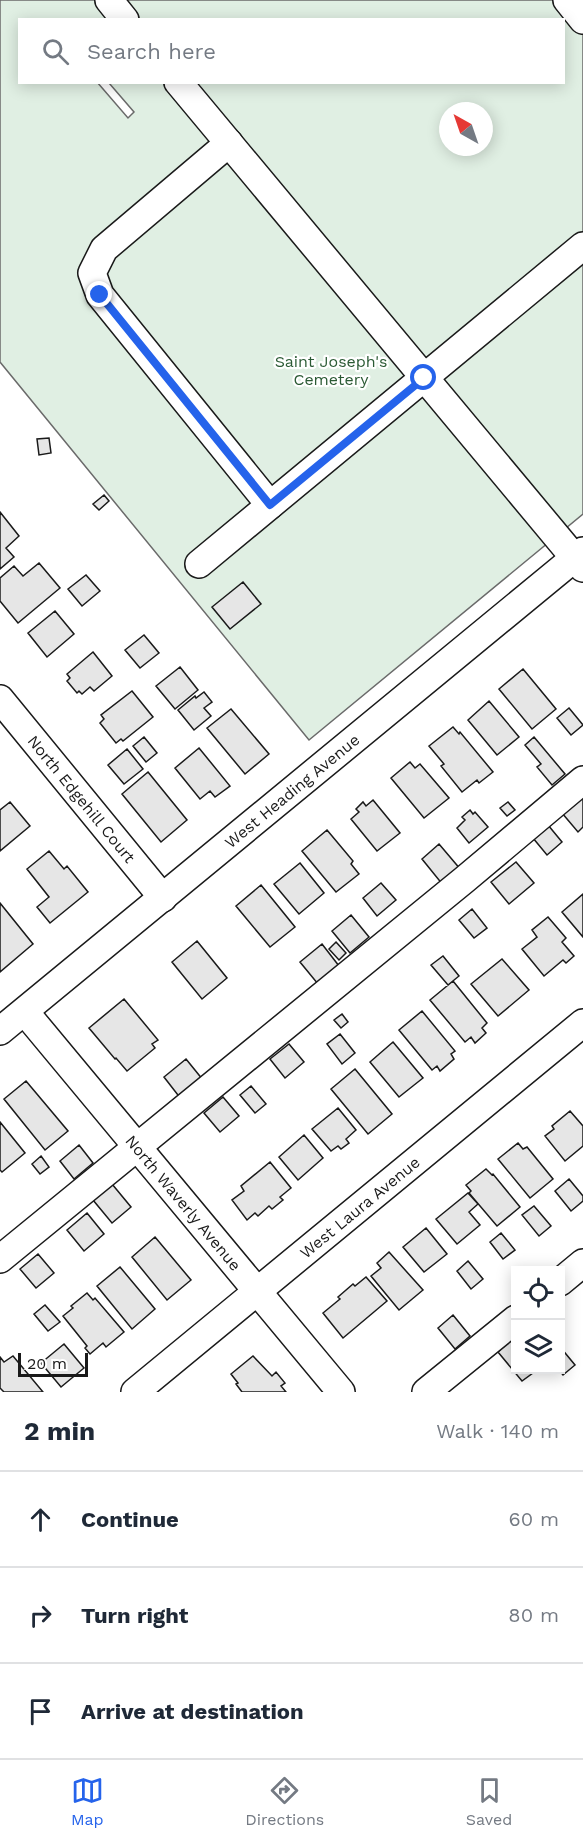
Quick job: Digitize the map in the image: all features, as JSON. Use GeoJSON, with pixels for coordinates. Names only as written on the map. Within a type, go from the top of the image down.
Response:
{"type":"FeatureCollection","features":[{"type":"Feature","properties":{"kind":"street"},"geometry":{"type":"LineString","coordinates":[[109,0],[123,18]]}},
{"type":"Feature","properties":{"kind":"street"},"geometry":{"type":"LineString","coordinates":[[567,0],[583,20]]}},
{"type":"Feature","properties":{"kind":"street"},"geometry":{"type":"LineString","coordinates":[[180,84],[424,378],[580,559]]}},
{"type":"Feature","properties":{"kind":"street"},"geometry":{"type":"LineString","coordinates":[[229,143],[104,249],[93,273],[100,295],[270,505]]}},
{"type":"Feature","properties":{"kind":"street"},"geometry":{"type":"LineString","coordinates":[[199,564],[583,246]]}},
{"type":"Feature","properties":{"kind":"street","name":"West Heading Avenue"},"geometry":{"type":"LineString","coordinates":[[0,1031],[580,559]]}},
{"type":"Feature","properties":{"kind":"street","name":"North Edgehill Court"},"geometry":{"type":"LineString","coordinates":[[0,699],[163,898]]}},
{"type":"Feature","properties":{"kind":"street"},"geometry":{"type":"LineString","coordinates":[[0,1259],[583,780]]}},
{"type":"Feature","properties":{"kind":"street","name":"North Waverly Avenue"},"geometry":{"type":"LineString","coordinates":[[25,1012],[341,1392]]}},
{"type":"Feature","properties":{"kind":"street","name":"West Laura Avenue"},"geometry":{"type":"LineString","coordinates":[[135,1392],[583,1023]]}},
{"type":"Feature","properties":{"kind":"street"},"geometry":{"type":"LineString","coordinates":[[565,1279],[583,1263]]}},
{"type":"Feature","properties":{"kind":"street"},"geometry":{"type":"LineString","coordinates":[[426,1392],[515,1320]]}},
{"type":"Feature","properties":{"kind":"green space","name":"Saint Joseph's Cemetery"},"geometry":{"type":"Polygon","coordinates":[[[0,0],[583,0],[583,514],[309,740],[0,362],[0,0]]]}},
{"type":"Feature","properties":{"kind":"building"},"geometry":{"type":"Polygon","coordinates":[[[49,438],[51,453],[39,455],[37,439],[49,438]]]}},
{"type":"Feature","properties":{"kind":"building"},"geometry":{"type":"Polygon","coordinates":[[[104,495],[109,501],[99,510],[93,504],[104,495]]]}},
{"type":"Feature","properties":{"kind":"building"},"geometry":{"type":"Polygon","coordinates":[[[0,512],[19,536],[6,548],[14,557],[0,569],[0,512]]]}},
{"type":"Feature","properties":{"kind":"building"},"geometry":{"type":"Polygon","coordinates":[[[39,563],[60,588],[18,623],[0,601],[0,578],[14,566],[23,576],[39,563]]]}},
{"type":"Feature","properties":{"kind":"building"},"geometry":{"type":"Polygon","coordinates":[[[86,575],[100,591],[82,606],[68,589],[86,575]]]}},
{"type":"Feature","properties":{"kind":"building"},"geometry":{"type":"Polygon","coordinates":[[[243,582],[261,604],[230,629],[212,607],[243,582]]]}},
{"type":"Feature","properties":{"kind":"building"},"geometry":{"type":"Polygon","coordinates":[[[55,611],[74,634],[47,657],[28,633],[55,611]]]}},
{"type":"Feature","properties":{"kind":"building"},"geometry":{"type":"Polygon","coordinates":[[[144,635],[159,653],[140,668],[125,650],[144,635]]]}},
{"type":"Feature","properties":{"kind":"building"},"geometry":{"type":"Polygon","coordinates":[[[93,652],[112,676],[94,691],[90,687],[82,694],[79,691],[77,693],[67,681],[70,678],[67,674],[93,652]]]}},
{"type":"Feature","properties":{"kind":"building"},"geometry":{"type":"Polygon","coordinates":[[[180,667],[198,690],[175,709],[156,686],[180,667]]]}},
{"type":"Feature","properties":{"kind":"building"},"geometry":{"type":"Polygon","coordinates":[[[523,669],[556,709],[532,729],[499,689],[523,669]]]}},
{"type":"Feature","properties":{"kind":"building"},"geometry":{"type":"Polygon","coordinates":[[[132,691],[153,717],[123,741],[121,739],[116,743],[100,723],[104,719],[101,715],[132,691]]]}},
{"type":"Feature","properties":{"kind":"building"},"geometry":{"type":"Polygon","coordinates":[[[204,692],[212,702],[204,708],[211,716],[194,730],[178,710],[195,696],[196,698],[204,692]]]}},
{"type":"Feature","properties":{"kind":"building"},"geometry":{"type":"Polygon","coordinates":[[[489,701],[519,737],[497,755],[468,720],[489,701]]]}},
{"type":"Feature","properties":{"kind":"building"},"geometry":{"type":"Polygon","coordinates":[[[569,708],[583,725],[571,735],[557,718],[569,708]]]}},
{"type":"Feature","properties":{"kind":"building"},"geometry":{"type":"Polygon","coordinates":[[[231,709],[269,754],[245,774],[207,728],[231,709]]]}},
{"type":"Feature","properties":{"kind":"building"},"geometry":{"type":"Polygon","coordinates":[[[453,727],[459,734],[460,732],[493,772],[479,783],[477,780],[462,792],[441,766],[444,764],[429,746],[453,727]]]}},
{"type":"Feature","properties":{"kind":"building"},"geometry":{"type":"Polygon","coordinates":[[[144,737],[157,753],[146,762],[133,746],[144,737]]]}},
{"type":"Feature","properties":{"kind":"building"},"geometry":{"type":"Polygon","coordinates":[[[534,737],[565,774],[552,785],[537,767],[541,764],[525,745],[534,737]]]}},
{"type":"Feature","properties":{"kind":"building"},"geometry":{"type":"Polygon","coordinates":[[[199,748],[230,786],[215,797],[210,791],[200,799],[175,768],[199,748]]]}},
{"type":"Feature","properties":{"kind":"building"},"geometry":{"type":"Polygon","coordinates":[[[127,749],[143,769],[124,784],[108,765],[127,749]]]}},
{"type":"Feature","properties":{"kind":"building"},"geometry":{"type":"Polygon","coordinates":[[[410,762],[415,768],[420,764],[449,798],[424,818],[391,778],[410,762]]]}},
{"type":"Feature","properties":{"kind":"building"},"geometry":{"type":"Polygon","coordinates":[[[148,772],[187,820],[161,842],[122,794],[148,772]]]}},
{"type":"Feature","properties":{"kind":"building"},"geometry":{"type":"Polygon","coordinates":[[[583,795],[583,827],[578,832],[562,813],[583,795]]]}},
{"type":"Feature","properties":{"kind":"building"},"geometry":{"type":"Polygon","coordinates":[[[373,800],[400,833],[377,851],[351,819],[359,812],[356,809],[363,802],[366,806],[373,800]]]}},
{"type":"Feature","properties":{"kind":"building"},"geometry":{"type":"Polygon","coordinates":[[[10,802],[30,826],[0,851],[0,810],[10,802]]]}},
{"type":"Feature","properties":{"kind":"building"},"geometry":{"type":"Polygon","coordinates":[[[508,802],[515,810],[507,816],[500,808],[508,802]]]}},
{"type":"Feature","properties":{"kind":"building"},"geometry":{"type":"Polygon","coordinates":[[[470,810],[473,814],[475,812],[488,827],[469,843],[457,828],[465,820],[462,817],[470,810]]]}},
{"type":"Feature","properties":{"kind":"building"},"geometry":{"type":"Polygon","coordinates":[[[548,825],[562,842],[547,855],[533,838],[548,825]]]}},
{"type":"Feature","properties":{"kind":"building"},"geometry":{"type":"Polygon","coordinates":[[[327,830],[353,861],[351,864],[359,874],[336,892],[302,851],[327,830]]]}},
{"type":"Feature","properties":{"kind":"building"},"geometry":{"type":"Polygon","coordinates":[[[439,844],[461,870],[443,885],[422,859],[439,844]]]}},
{"type":"Feature","properties":{"kind":"building"},"geometry":{"type":"Polygon","coordinates":[[[49,851],[64,869],[67,866],[88,892],[50,923],[37,907],[49,897],[27,869],[49,851]]]}},
{"type":"Feature","properties":{"kind":"building"},"geometry":{"type":"Polygon","coordinates":[[[516,862],[534,883],[509,904],[491,882],[516,862]]]}},
{"type":"Feature","properties":{"kind":"building"},"geometry":{"type":"Polygon","coordinates":[[[300,863],[324,893],[299,914],[274,884],[300,863]]]}},
{"type":"Feature","properties":{"kind":"building"},"geometry":{"type":"Polygon","coordinates":[[[381,883],[396,900],[377,916],[363,898],[381,883]]]}},
{"type":"Feature","properties":{"kind":"building"},"geometry":{"type":"Polygon","coordinates":[[[261,885],[295,927],[270,947],[236,906],[261,885]]]}},
{"type":"Feature","properties":{"kind":"building"},"geometry":{"type":"Polygon","coordinates":[[[583,894],[583,937],[562,912],[583,894]]]}},
{"type":"Feature","properties":{"kind":"building"},"geometry":{"type":"Polygon","coordinates":[[[0,903],[33,944],[0,972],[0,903]]]}},
{"type":"Feature","properties":{"kind":"building"},"geometry":{"type":"Polygon","coordinates":[[[472,909],[487,928],[474,938],[459,920],[472,909]]]}},
{"type":"Feature","properties":{"kind":"building"},"geometry":{"type":"Polygon","coordinates":[[[351,915],[369,937],[350,953],[332,931],[351,915]]]}},
{"type":"Feature","properties":{"kind":"building"},"geometry":{"type":"Polygon","coordinates":[[[548,917],[566,938],[562,942],[574,956],[566,963],[563,960],[544,976],[522,949],[537,937],[532,930],[548,917]]]}},
{"type":"Feature","properties":{"kind":"building"},"geometry":{"type":"Polygon","coordinates":[[[197,941],[227,978],[202,999],[172,962],[197,941]]]}},
{"type":"Feature","properties":{"kind":"building"},"geometry":{"type":"Polygon","coordinates":[[[336,942],[346,953],[339,960],[329,949],[336,942]]]}},
{"type":"Feature","properties":{"kind":"building"},"geometry":{"type":"Polygon","coordinates":[[[322,944],[339,966],[318,984],[300,962],[322,944]]]}},
{"type":"Feature","properties":{"kind":"building"},"geometry":{"type":"Polygon","coordinates":[[[443,956],[459,976],[448,985],[431,965],[443,956]]]}},
{"type":"Feature","properties":{"kind":"building"},"geometry":{"type":"Polygon","coordinates":[[[502,959],[529,990],[498,1016],[471,984],[502,959]]]}},
{"type":"Feature","properties":{"kind":"building"},"geometry":{"type":"Polygon","coordinates":[[[453,981],[487,1023],[482,1028],[486,1033],[475,1043],[471,1037],[465,1042],[430,1000],[453,981]]]}},
{"type":"Feature","properties":{"kind":"building"},"geometry":{"type":"Polygon","coordinates":[[[124,999],[158,1040],[152,1044],[155,1048],[127,1071],[89,1028],[124,999]]]}},
{"type":"Feature","properties":{"kind":"building"},"geometry":{"type":"Polygon","coordinates":[[[422,1011],[455,1051],[451,1054],[454,1059],[440,1071],[437,1066],[432,1070],[399,1030],[422,1011]]]}},
{"type":"Feature","properties":{"kind":"building"},"geometry":{"type":"Polygon","coordinates":[[[342,1014],[348,1022],[341,1028],[334,1020],[342,1014]]]}},
{"type":"Feature","properties":{"kind":"building"},"geometry":{"type":"Polygon","coordinates":[[[340,1034],[355,1053],[342,1064],[327,1044],[340,1034]]]}},
{"type":"Feature","properties":{"kind":"building"},"geometry":{"type":"Polygon","coordinates":[[[393,1042],[423,1078],[399,1097],[370,1062],[393,1042]]]}},
{"type":"Feature","properties":{"kind":"building"},"geometry":{"type":"Polygon","coordinates":[[[289,1044],[304,1062],[285,1078],[270,1059],[289,1044]]]}},
{"type":"Feature","properties":{"kind":"building"},"geometry":{"type":"Polygon","coordinates":[[[186,1059],[203,1080],[181,1099],[164,1077],[186,1059]]]}},
{"type":"Feature","properties":{"kind":"building"},"geometry":{"type":"Polygon","coordinates":[[[355,1069],[392,1114],[368,1134],[331,1089],[355,1069]]]}},
{"type":"Feature","properties":{"kind":"building"},"geometry":{"type":"Polygon","coordinates":[[[26,1081],[68,1131],[45,1150],[4,1099],[26,1081]]]}},
{"type":"Feature","properties":{"kind":"building"},"geometry":{"type":"Polygon","coordinates":[[[251,1086],[266,1104],[255,1113],[240,1095],[251,1086]]]}},
{"type":"Feature","properties":{"kind":"building"},"geometry":{"type":"Polygon","coordinates":[[[223,1097],[239,1116],[220,1132],[204,1113],[223,1097]]]}},
{"type":"Feature","properties":{"kind":"building"},"geometry":{"type":"Polygon","coordinates":[[[338,1108],[356,1130],[346,1139],[349,1143],[341,1149],[338,1146],[331,1151],[312,1129],[338,1108]]]}},
{"type":"Feature","properties":{"kind":"building"},"geometry":{"type":"Polygon","coordinates":[[[570,1111],[583,1126],[583,1146],[565,1161],[545,1136],[554,1129],[552,1126],[570,1111]]]}},
{"type":"Feature","properties":{"kind":"building"},"geometry":{"type":"Polygon","coordinates":[[[0,1122],[25,1153],[2,1172],[0,1170],[0,1122]]]}},
{"type":"Feature","properties":{"kind":"building"},"geometry":{"type":"Polygon","coordinates":[[[304,1135],[323,1158],[298,1180],[279,1157],[304,1135]]]}},
{"type":"Feature","properties":{"kind":"building"},"geometry":{"type":"Polygon","coordinates":[[[518,1143],[523,1149],[527,1147],[553,1179],[530,1198],[498,1159],[518,1143]]]}},
{"type":"Feature","properties":{"kind":"building"},"geometry":{"type":"Polygon","coordinates":[[[79,1145],[93,1163],[74,1179],[60,1161],[79,1145]]]}},
{"type":"Feature","properties":{"kind":"building"},"geometry":{"type":"Polygon","coordinates":[[[41,1156],[49,1167],[40,1174],[32,1164],[41,1156]]]}},
{"type":"Feature","properties":{"kind":"building"},"geometry":{"type":"Polygon","coordinates":[[[270,1162],[291,1188],[280,1197],[283,1200],[272,1209],[269,1206],[258,1216],[255,1213],[247,1220],[232,1200],[244,1191],[241,1186],[270,1162]]]}},
{"type":"Feature","properties":{"kind":"building"},"geometry":{"type":"Polygon","coordinates":[[[486,1169],[493,1174],[520,1207],[497,1226],[469,1193],[471,1191],[466,1185],[486,1169]]]}},
{"type":"Feature","properties":{"kind":"building"},"geometry":{"type":"Polygon","coordinates":[[[569,1179],[583,1196],[583,1201],[571,1211],[555,1191],[569,1179]]]}},
{"type":"Feature","properties":{"kind":"building"},"geometry":{"type":"Polygon","coordinates":[[[112,1184],[131,1207],[112,1223],[93,1200],[112,1184]]]}},
{"type":"Feature","properties":{"kind":"building"},"geometry":{"type":"Polygon","coordinates":[[[468,1193],[478,1204],[469,1212],[480,1225],[457,1244],[436,1219],[468,1193]]]}},
{"type":"Feature","properties":{"kind":"building"},"geometry":{"type":"Polygon","coordinates":[[[534,1206],[551,1226],[539,1236],[522,1215],[534,1206]]]}},
{"type":"Feature","properties":{"kind":"building"},"geometry":{"type":"Polygon","coordinates":[[[87,1213],[104,1234],[84,1251],[67,1230],[87,1213]]]}},
{"type":"Feature","properties":{"kind":"building"},"geometry":{"type":"Polygon","coordinates":[[[426,1228],[447,1254],[424,1272],[403,1247],[426,1228]]]}},
{"type":"Feature","properties":{"kind":"building"},"geometry":{"type":"Polygon","coordinates":[[[501,1233],[515,1250],[503,1259],[490,1242],[501,1233]]]}},
{"type":"Feature","properties":{"kind":"building"},"geometry":{"type":"Polygon","coordinates":[[[155,1237],[191,1280],[167,1300],[132,1257],[155,1237]]]}},
{"type":"Feature","properties":{"kind":"building"},"geometry":{"type":"Polygon","coordinates":[[[389,1252],[423,1290],[399,1310],[371,1276],[381,1268],[377,1263],[389,1252]]]}},
{"type":"Feature","properties":{"kind":"building"},"geometry":{"type":"Polygon","coordinates":[[[38,1254],[54,1273],[36,1288],[20,1269],[38,1254]]]}},
{"type":"Feature","properties":{"kind":"building"},"geometry":{"type":"Polygon","coordinates":[[[468,1261],[483,1279],[471,1289],[457,1271],[468,1261]]]}},
{"type":"Feature","properties":{"kind":"building"},"geometry":{"type":"Polygon","coordinates":[[[120,1267],[155,1309],[132,1329],[97,1286],[120,1267]]]}},
{"type":"Feature","properties":{"kind":"building"},"geometry":{"type":"Polygon","coordinates":[[[366,1277],[387,1301],[343,1338],[323,1313],[353,1284],[355,1286],[366,1277]]]}},
{"type":"Feature","properties":{"kind":"building"},"geometry":{"type":"Polygon","coordinates":[[[87,1293],[93,1300],[95,1298],[124,1332],[106,1347],[103,1343],[90,1354],[85,1348],[87,1346],[63,1316],[87,1293]]]}},
{"type":"Feature","properties":{"kind":"building"},"geometry":{"type":"Polygon","coordinates":[[[45,1305],[60,1322],[48,1331],[34,1314],[45,1305]]]}},
{"type":"Feature","properties":{"kind":"building"},"geometry":{"type":"Polygon","coordinates":[[[453,1315],[470,1336],[455,1349],[438,1328],[453,1315]]]}},
{"type":"Feature","properties":{"kind":"building"},"geometry":{"type":"Polygon","coordinates":[[[509,1335],[511,1338],[511,1368],[498,1352],[500,1350],[496,1345],[509,1335]]]}},
{"type":"Feature","properties":{"kind":"building"},"geometry":{"type":"Polygon","coordinates":[[[64,1344],[84,1368],[61,1387],[41,1363],[64,1344]]]}},
{"type":"Feature","properties":{"kind":"building"},"geometry":{"type":"Polygon","coordinates":[[[565,1353],[575,1365],[565,1373],[565,1353]]]}},
{"type":"Feature","properties":{"kind":"building"},"geometry":{"type":"Polygon","coordinates":[[[13,1356],[43,1392],[4,1392],[0,1388],[0,1357],[4,1362],[13,1356]]]}},
{"type":"Feature","properties":{"kind":"building"},"geometry":{"type":"Polygon","coordinates":[[[253,1356],[272,1376],[276,1372],[285,1383],[281,1386],[286,1392],[242,1392],[231,1374],[253,1356]]]}},
{"type":"Feature","properties":{"kind":"building"},"geometry":{"type":"Polygon","coordinates":[[[516,1374],[532,1374],[522,1381],[516,1374]]]}},
{"type":"Feature","properties":{"kind":"route"},"geometry":{"type":"LineString","coordinates":[[100,295],[270,505],[424,378]]}}]}
